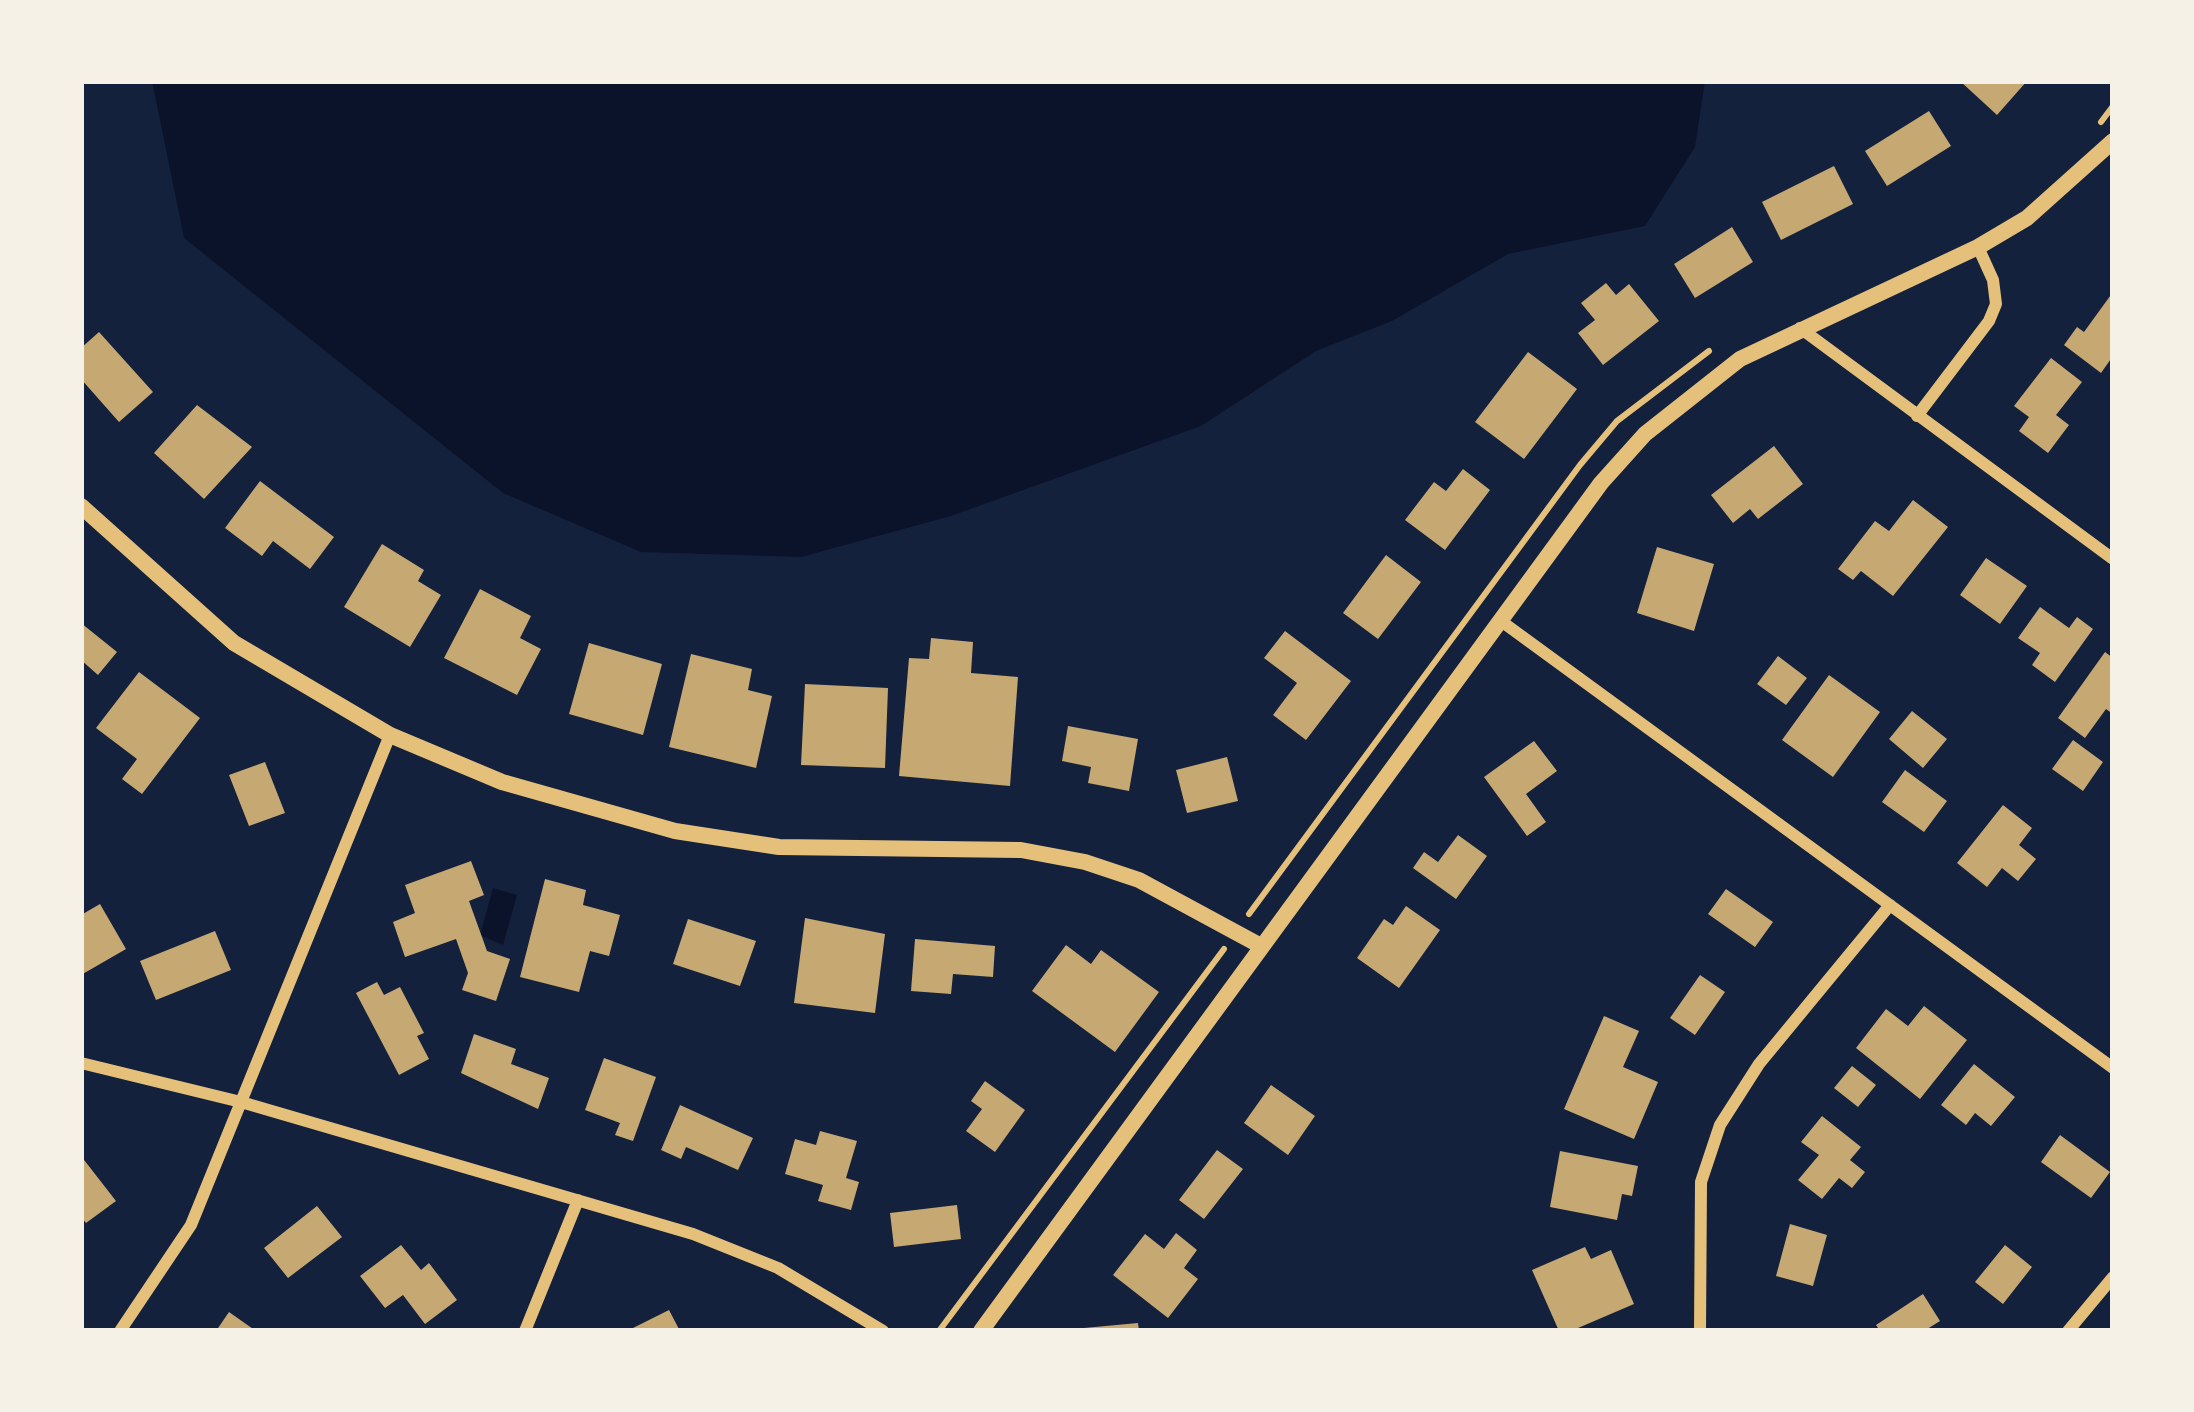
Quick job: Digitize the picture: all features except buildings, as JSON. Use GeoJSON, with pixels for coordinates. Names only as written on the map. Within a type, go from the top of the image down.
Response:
{"type":"FeatureCollection","features":[{"type":"Feature","properties":{"kind":"street"},"geometry":{"type":"LineString","coordinates":[[981,1331],[1601,483],[1646,434],[1739,359],[1978,248],[2027,218],[2113,141]]}},
{"type":"Feature","properties":{"kind":"street"},"geometry":{"type":"LineString","coordinates":[[1917,416],[1989,321],[1996,304],[1978,248]]}},
{"type":"Feature","properties":{"kind":"street"},"geometry":{"type":"LineString","coordinates":[[1800,328],[2113,559]]}},
{"type":"Feature","properties":{"kind":"street"},"geometry":{"type":"LineString","coordinates":[[81,506],[234,643],[390,735],[502,782],[675,831],[779,847],[1021,850],[1085,862],[1139,880],[1261,946]]}},
{"type":"Feature","properties":{"kind":"street"},"geometry":{"type":"LineString","coordinates":[[1501,621],[2113,1068]]}},
{"type":"Feature","properties":{"kind":"street"},"geometry":{"type":"LineString","coordinates":[[120,1331],[191,1225],[390,735]]}},
{"type":"Feature","properties":{"kind":"street"},"geometry":{"type":"LineString","coordinates":[[1700,1331],[1701,1183],[1720,1125],[1759,1064],[1889,905]]}},
{"type":"Feature","properties":{"kind":"street"},"geometry":{"type":"LineString","coordinates":[[81,1063],[241,1102],[693,1234],[778,1268],[883,1331]]}},
{"type":"Feature","properties":{"kind":"street"},"geometry":{"type":"LineString","coordinates":[[526,1331],[578,1200]]}},
{"type":"Feature","properties":{"kind":"street"},"geometry":{"type":"LineString","coordinates":[[2068,1331],[2113,1276]]}},
{"type":"Feature","properties":{"kind":"path"},"geometry":{"type":"LineString","coordinates":[[2090,133],[2113,106]]}},
{"type":"Feature","properties":{"kind":"path"},"geometry":{"type":"LineString","coordinates":[[1250,914],[1580,465],[1617,422],[1675,372],[1711,350]]}},
{"type":"Feature","properties":{"kind":"path"},"geometry":{"type":"LineString","coordinates":[[939,1331],[1217,958]]}},
{"type":"Feature","properties":{"kind":"water"},"geometry":{"type":"Polygon","coordinates":[[[152,81],[1705,81],[1695,147],[1645,226],[1508,254],[1392,321],[1316,351],[1201,426],[951,516],[801,557],[641,552],[503,493],[184,238],[152,81]]]}},
{"type":"Feature","properties":{"kind":"water"},"geometry":{"type":"Polygon","coordinates":[[[493,888],[517,895],[503,945],[480,935],[493,888]]]}}]}
